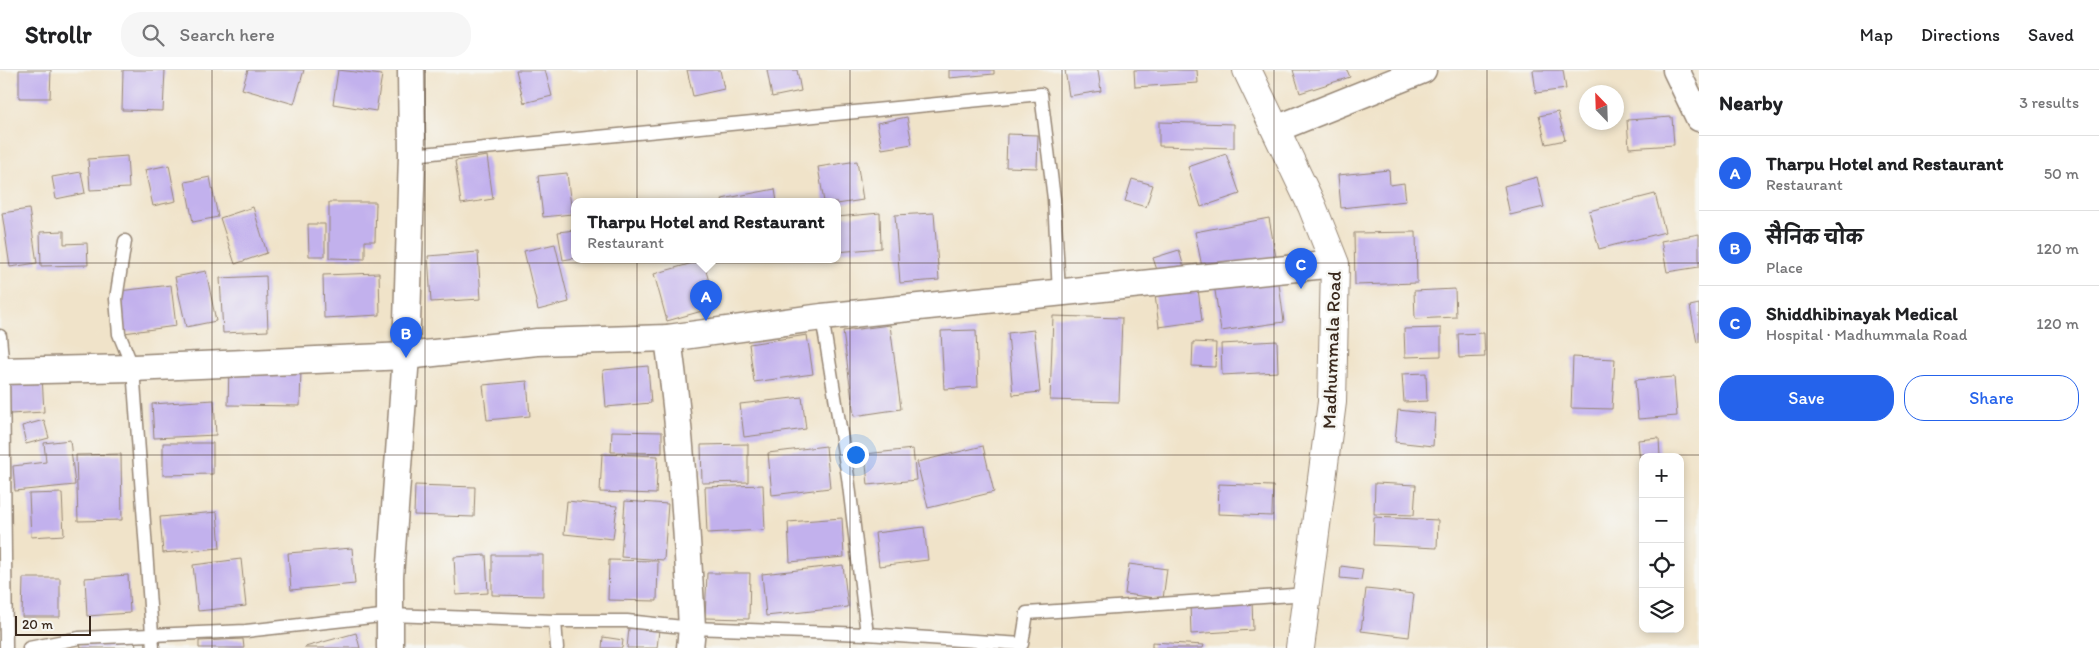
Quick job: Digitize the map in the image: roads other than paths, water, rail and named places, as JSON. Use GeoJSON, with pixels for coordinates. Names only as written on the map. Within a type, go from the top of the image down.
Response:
{"type":"FeatureCollection","features":[{"type":"Feature","properties":{"kind":"street"},"geometry":{"type":"LineString","coordinates":[[390,648],[390,577],[406,356],[412,155],[411,70]]}},
{"type":"Feature","properties":{"kind":"street","name":"Madhummala Road"},"geometry":{"type":"LineString","coordinates":[[1247,70],[1276,129],[1335,264],[1332,402],[1300,648]]}},
{"type":"Feature","properties":{"kind":"street"},"geometry":{"type":"LineString","coordinates":[[1276,129],[1423,70]]}},
{"type":"Feature","properties":{"kind":"street"},"geometry":{"type":"LineString","coordinates":[[1676,70],[1699,118]]}},
{"type":"Feature","properties":{"kind":"street"},"geometry":{"type":"LineString","coordinates":[[2,371],[133,368],[406,356],[536,342],[668,338],[822,317],[1335,264]]}},
{"type":"Feature","properties":{"kind":"street"},"geometry":{"type":"LineString","coordinates":[[668,338],[678,411],[691,638]]}},
{"type":"Feature","properties":{"kind":"lane"},"geometry":{"type":"LineString","coordinates":[[412,155],[1041,94],[1054,199],[1058,293]]}},
{"type":"Feature","properties":{"kind":"lane"},"geometry":{"type":"LineString","coordinates":[[125,242],[116,299],[119,334],[133,368],[153,648]]}},
{"type":"Feature","properties":{"kind":"lane"},"geometry":{"type":"LineString","coordinates":[[822,317],[848,477],[868,634]]}},
{"type":"Feature","properties":{"kind":"lane"},"geometry":{"type":"LineString","coordinates":[[0,336],[6,648]]}},
{"type":"Feature","properties":{"kind":"lane"},"geometry":{"type":"LineString","coordinates":[[29,648],[79,638],[153,633],[246,631],[390,615],[555,621],[628,621],[691,638],[868,634],[1022,644],[1026,613],[1308,594]]}},
{"type":"Feature","properties":{"kind":"lane"},"geometry":{"type":"LineString","coordinates":[[555,621],[557,648]]}},
{"type":"Feature","properties":{"kind":"place","name":"Shiddhibinayak Medical"},"geometry":{"type":"Point","coordinates":[1301,289]}},
{"type":"Feature","properties":{"kind":"place","name":"Tharpu Hotel and Restaurant"},"geometry":{"type":"Point","coordinates":[706,321]}},
{"type":"Feature","properties":{"kind":"place","name":"सैनिक चोक"},"geometry":{"type":"Point","coordinates":[406,358]}}]}
